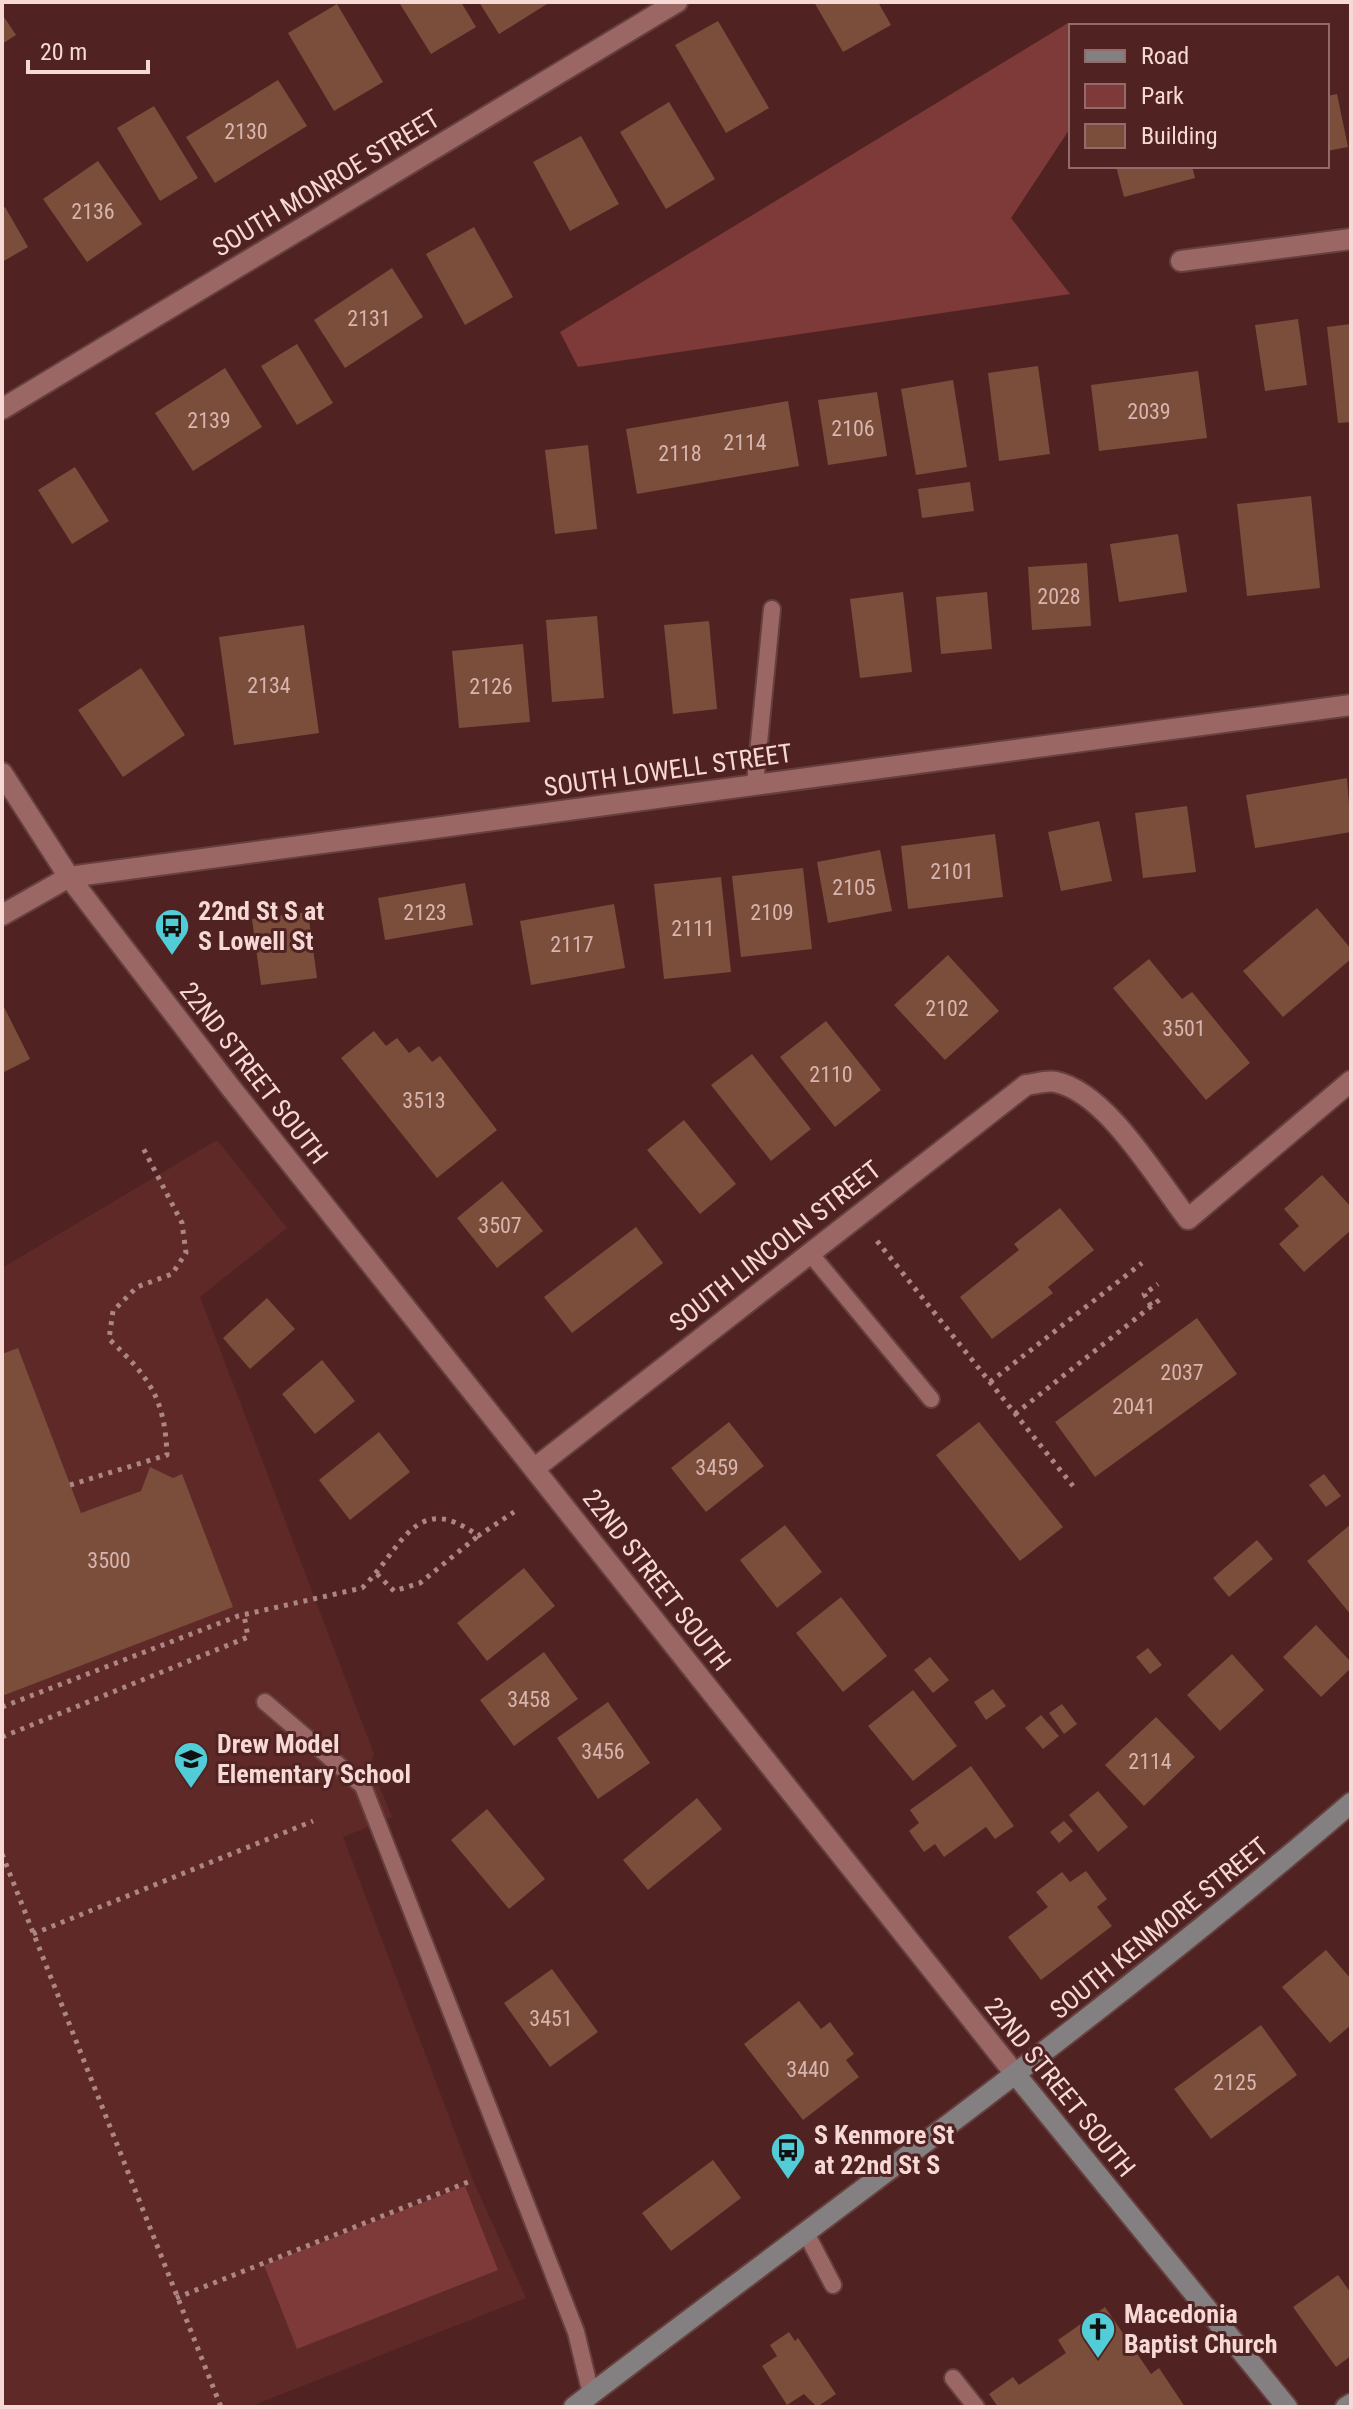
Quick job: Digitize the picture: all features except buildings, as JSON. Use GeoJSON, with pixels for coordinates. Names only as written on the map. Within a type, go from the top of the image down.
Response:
{"type":"FeatureCollection","features":[{"type":"Feature","properties":{"kind":"street","name":"SOUTH MONROE STREET"},"geometry":{"type":"LineString","coordinates":[[2,409],[677,2]]}},
{"type":"Feature","properties":{"kind":"street"},"geometry":{"type":"LineString","coordinates":[[1181,261],[1351,239]]}},
{"type":"Feature","properties":{"kind":"street","name":"SOUTH LOWELL STREET"},"geometry":{"type":"LineString","coordinates":[[2,915],[69,877],[1351,705]]}},
{"type":"Feature","properties":{"kind":"street","name":"22ND STREET SOUTH"},"geometry":{"type":"LineString","coordinates":[[2,773],[69,877],[231,1088],[1016,2075],[1287,2407]]}},
{"type":"Feature","properties":{"kind":"street","name":"SOUTH LINCOLN STREET"},"geometry":{"type":"LineString","coordinates":[[535,1468],[1005,1098],[1026,1085],[1054,1081],[1081,1091],[1107,1114],[1188,1219],[1351,1081]]}},
{"type":"Feature","properties":{"kind":"street","name":"SOUTH KENMORE STREET"},"geometry":{"type":"LineString","coordinates":[[574,2407],[594,2400],[806,2233],[1016,2075],[1239,1899],[1351,1803]]}},
{"type":"Feature","properties":{"kind":"lane"},"geometry":{"type":"LineString","coordinates":[[755,784],[772,609]]}},
{"type":"Feature","properties":{"kind":"lane"},"geometry":{"type":"LineString","coordinates":[[809,1252],[931,1399]]}},
{"type":"Feature","properties":{"kind":"lane"},"geometry":{"type":"LineString","coordinates":[[265,1702],[363,1786],[576,2332],[594,2400]]}},
{"type":"Feature","properties":{"kind":"lane"},"geometry":{"type":"LineString","coordinates":[[806,2233],[833,2285]]}},
{"type":"Feature","properties":{"kind":"lane"},"geometry":{"type":"LineString","coordinates":[[953,2378],[976,2407]]}},
{"type":"Feature","properties":{"kind":"path"},"geometry":{"type":"LineString","coordinates":[[70,1485],[167,1455],[167,1434],[156,1390],[109,1339],[113,1311],[137,1287],[172,1274],[186,1253],[182,1223],[141,1144]]}},
{"type":"Feature","properties":{"kind":"path"},"geometry":{"type":"LineString","coordinates":[[877,1241],[1073,1486]]}},
{"type":"Feature","properties":{"kind":"path"},"geometry":{"type":"LineString","coordinates":[[990,1382],[1142,1263]]}},
{"type":"Feature","properties":{"kind":"path"},"geometry":{"type":"LineString","coordinates":[[1151,1306],[1144,1294],[1158,1284]]}},
{"type":"Feature","properties":{"kind":"path"},"geometry":{"type":"LineString","coordinates":[[1015,1414],[1163,1297]]}},
{"type":"Feature","properties":{"kind":"path"},"geometry":{"type":"LineString","coordinates":[[377,1574],[394,1591],[420,1583],[478,1536],[514,1512]]}},
{"type":"Feature","properties":{"kind":"path"},"geometry":{"type":"LineString","coordinates":[[2,1707],[244,1615],[362,1588],[377,1574],[411,1526],[433,1517],[461,1523],[478,1536]]}},
{"type":"Feature","properties":{"kind":"path"},"geometry":{"type":"LineString","coordinates":[[2,1737],[248,1637],[244,1615]]}},
{"type":"Feature","properties":{"kind":"path"},"geometry":{"type":"LineString","coordinates":[[33,1934],[313,1821]]}},
{"type":"Feature","properties":{"kind":"path"},"geometry":{"type":"LineString","coordinates":[[2,1854],[221,2407]]}},
{"type":"Feature","properties":{"kind":"path"},"geometry":{"type":"LineString","coordinates":[[176,2298],[473,2180]]}},
{"type":"Feature","properties":{"kind":"shaded area","name":"Drew Model Elementary School"},"geometry":{"type":"Polygon","coordinates":[[[217,1140],[287,1228],[200,1297],[374,1754],[370,1764],[392,1817],[343,1837],[473,2180],[526,2298],[249,2407],[2,2407],[2,1268],[217,1140]]]}},
{"type":"Feature","properties":{"kind":"green space"},"geometry":{"type":"Polygon","coordinates":[[[1068,23],[1069,130],[1011,218],[1070,294],[578,367],[560,332],[1068,23]]]}},
{"type":"Feature","properties":{"kind":"green space"},"geometry":{"type":"Polygon","coordinates":[[[465,2186],[498,2270],[297,2349],[264,2265],[465,2186]]]}},
{"type":"Feature","properties":{"kind":"place","name":"22nd St S at S Lowell St"},"geometry":{"type":"Point","coordinates":[172,957]}},
{"type":"Feature","properties":{"kind":"place","name":"Drew Model Elementary School"},"geometry":{"type":"Point","coordinates":[191,1790]}},
{"type":"Feature","properties":{"kind":"place","name":"S Kenmore St at 22nd St S"},"geometry":{"type":"Point","coordinates":[788,2181]}},
{"type":"Feature","properties":{"kind":"place","name":"Macedonia Baptist Church"},"geometry":{"type":"Point","coordinates":[1098,2360]}}]}
